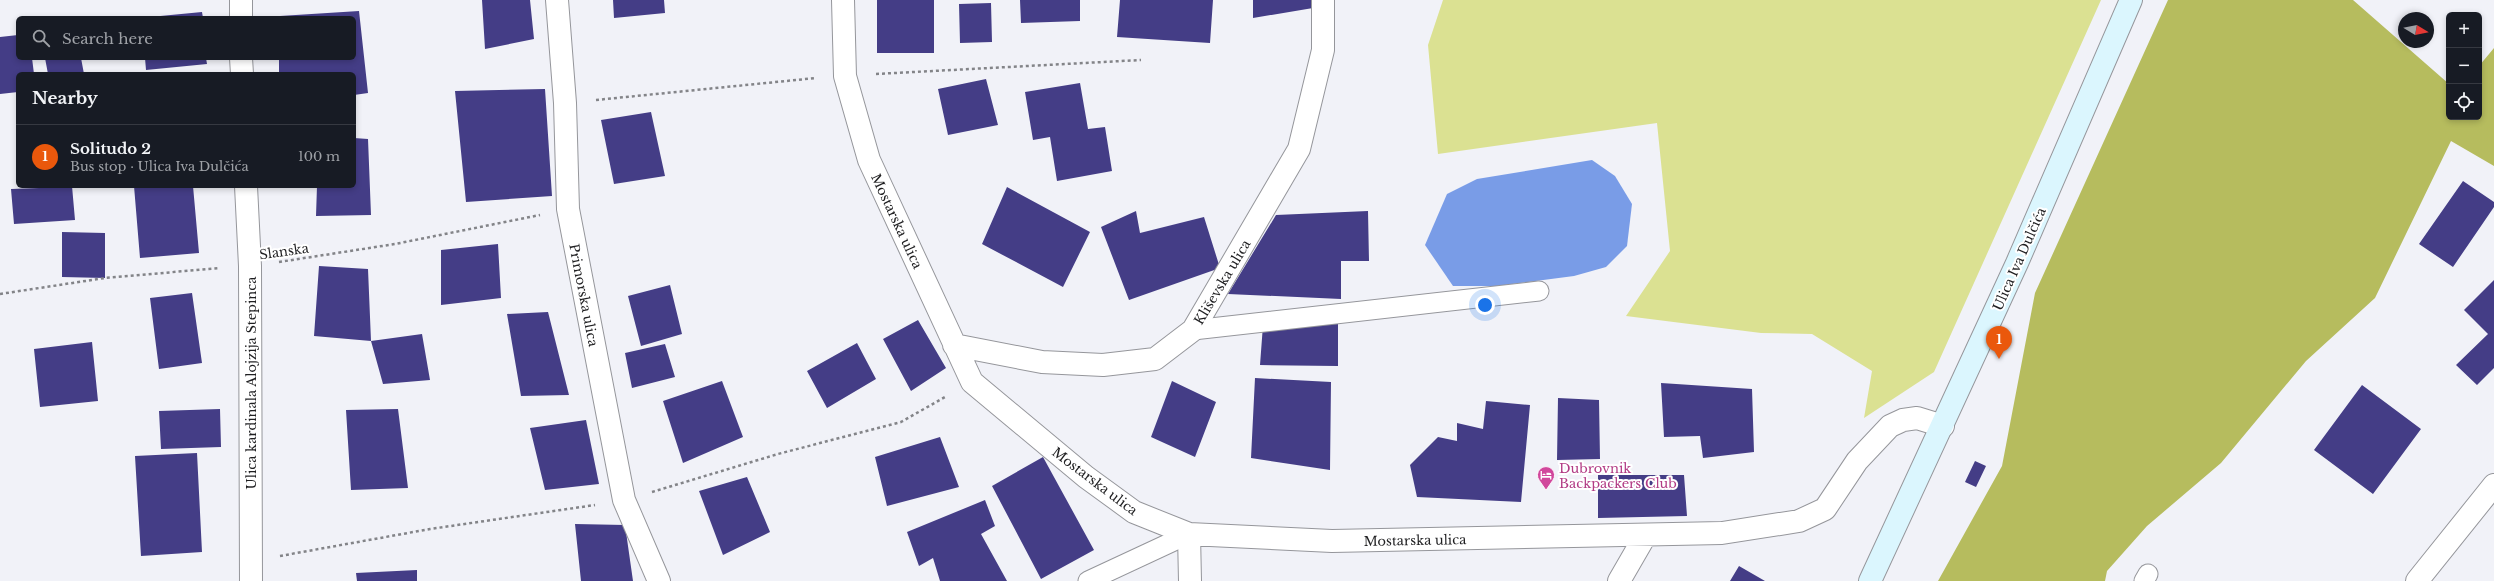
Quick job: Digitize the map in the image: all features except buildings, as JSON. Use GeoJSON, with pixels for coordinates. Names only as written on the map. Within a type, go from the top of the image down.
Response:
{"type":"FeatureCollection","features":[{"type":"Feature","properties":{"kind":"main road","name":"Ulica Iva Dulčića"},"geometry":{"type":"LineString","coordinates":[[1870,581],[2018,264],[2131,0]]}},
{"type":"Feature","properties":{"kind":"street"},"geometry":{"type":"LineString","coordinates":[[241,0],[241,16]]}},
{"type":"Feature","properties":{"kind":"street","name":"Primorska ulica"},"geometry":{"type":"LineString","coordinates":[[557,0],[565,103],[568,209],[624,500],[658,581]]}},
{"type":"Feature","properties":{"kind":"street","name":"Mostarska ulica"},"geometry":{"type":"LineString","coordinates":[[843,0],[845,76],[869,160],[972,382],[1086,477],[1134,512],[1189,534],[1332,541],[1645,536],[1722,533],[1799,521],[1825,509],[1857,461],[1890,426],[1903,420],[1917,418],[1943,426]]}},
{"type":"Feature","properties":{"kind":"street","name":"Kliševska ulica"},"geometry":{"type":"LineString","coordinates":[[954,345],[1042,362],[1103,365],[1155,359],[1193,330],[1299,149],[1323,50],[1323,0]]}},
{"type":"Feature","properties":{"kind":"street"},"geometry":{"type":"LineString","coordinates":[[241,60],[242,72]]}},
{"type":"Feature","properties":{"kind":"street","name":"Ulica kardinala Alojzija Stepinca"},"geometry":{"type":"LineString","coordinates":[[246,188],[250,266],[251,581]]}},
{"type":"Feature","properties":{"kind":"street"},"geometry":{"type":"LineString","coordinates":[[2417,581],[2494,485]]}},
{"type":"Feature","properties":{"kind":"street"},"geometry":{"type":"LineString","coordinates":[[1189,534],[1190,581]]}},
{"type":"Feature","properties":{"kind":"street"},"geometry":{"type":"LineString","coordinates":[[1619,581],[1645,536]]}},
{"type":"Feature","properties":{"kind":"lane"},"geometry":{"type":"LineString","coordinates":[[1193,330],[1539,291]]}},
{"type":"Feature","properties":{"kind":"lane"},"geometry":{"type":"LineString","coordinates":[[1088,581],[1189,534]]}},
{"type":"Feature","properties":{"kind":"path","name":"Slanska"},"geometry":{"type":"LineString","coordinates":[[0,294],[105,278],[250,266],[395,244],[568,209]]}},
{"type":"Feature","properties":{"kind":"green space"},"geometry":{"type":"Polygon","coordinates":[[[1443,0],[2101,0],[1934,372],[1864,418],[1872,371],[1812,334],[1761,333],[1626,316],[1670,251],[1657,123],[1438,154],[1428,45],[1443,0]]]}},
{"type":"Feature","properties":{"kind":"green space"},"geometry":{"type":"Polygon","coordinates":[[[2168,0],[2353,0],[2398,39],[2398,48],[2408,48],[2446,81],[2446,120],[2482,120],[2482,62],[2494,48],[2494,166],[2451,141],[2375,298],[2306,361],[2221,463],[2147,526],[2107,571],[2105,581],[1938,581],[2002,466],[2035,293],[2168,0]]]}},
{"type":"Feature","properties":{"kind":"water"},"geometry":{"type":"Polygon","coordinates":[[[1592,160],[1615,176],[1632,204],[1627,246],[1606,267],[1574,276],[1497,286],[1453,286],[1425,245],[1447,194],[1477,179],[1592,160]]]}},
{"type":"Feature","properties":{"kind":"place","name":"Solitudo 2"},"geometry":{"type":"Point","coordinates":[1999,359]}},
{"type":"Feature","properties":{"kind":"place","name":"Dubrovnik Backpackers Club"},"geometry":{"type":"Point","coordinates":[1546,490]}}]}
